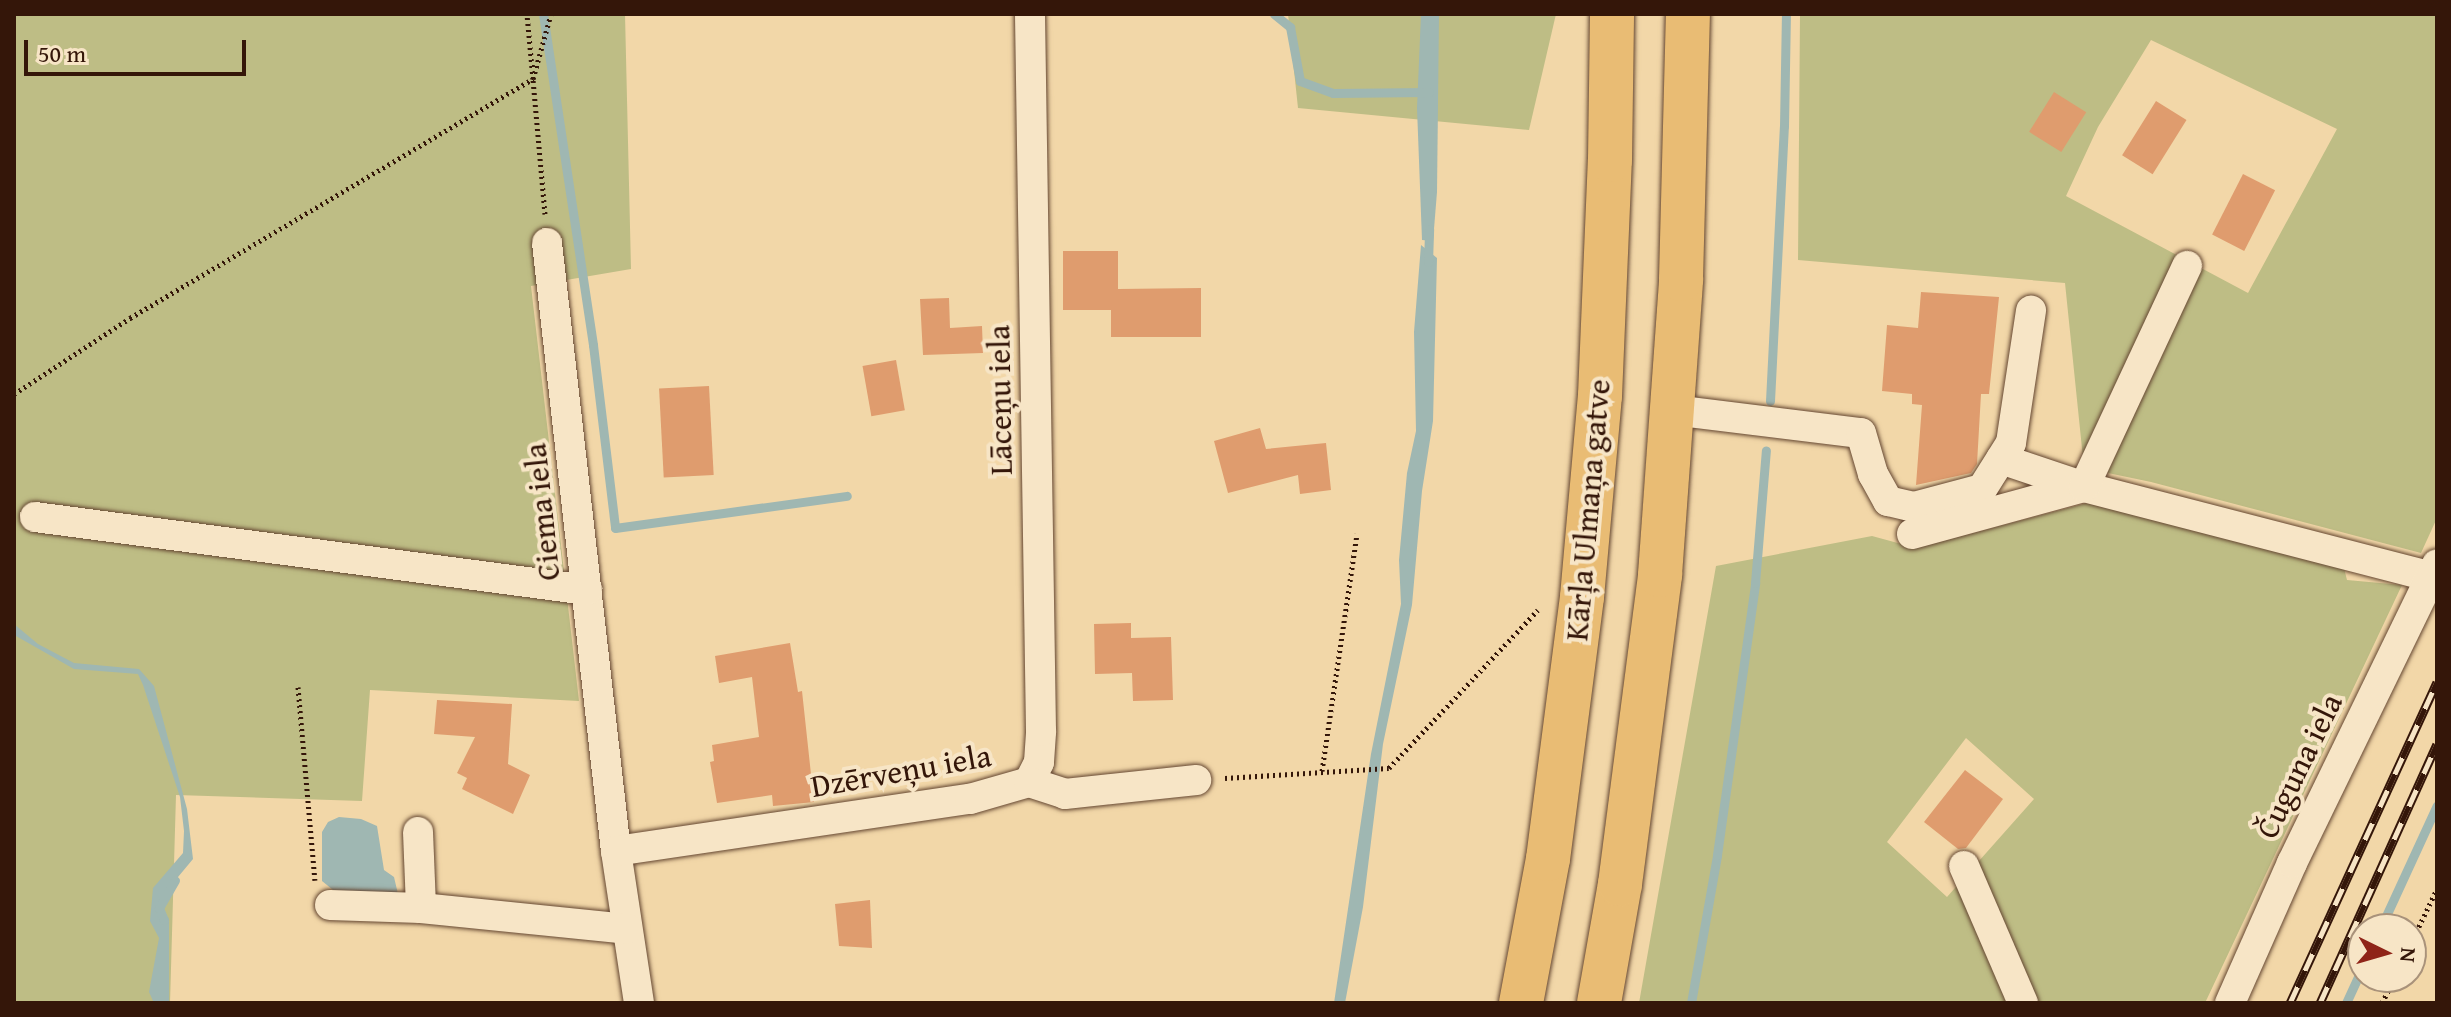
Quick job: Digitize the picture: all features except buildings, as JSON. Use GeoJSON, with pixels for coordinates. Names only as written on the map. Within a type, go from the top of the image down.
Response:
{"type":"FeatureCollection","features":[{"type":"Feature","properties":{"kind":"highway","name":"Kārļa Ulmaņa gatve"},"geometry":{"type":"LineString","coordinates":[[1521,1003],[1548,859],[1582,597],[1600,396],[1610,160],[1612,14]]}},
{"type":"Feature","properties":{"kind":"highway"},"geometry":{"type":"LineString","coordinates":[[1599,1003],[1620,884],[1660,575],[1681,264],[1688,14]]}},
{"type":"Feature","properties":{"kind":"street","name":"Lāceņu iela"},"geometry":{"type":"LineString","coordinates":[[1029,782],[1039,762],[1041,731],[1030,14]]}},
{"type":"Feature","properties":{"kind":"street","name":"Ciema iela"},"geometry":{"type":"LineString","coordinates":[[547,243],[616,851],[639,1003]]}},
{"type":"Feature","properties":{"kind":"street"},"geometry":{"type":"LineString","coordinates":[[1912,534],[2084,487],[2187,266]]}},
{"type":"Feature","properties":{"kind":"street"},"geometry":{"type":"LineString","coordinates":[[1673,410],[1861,433],[1873,474],[1888,501],[1914,507],[1982,489],[2011,443],[2031,311]]}},
{"type":"Feature","properties":{"kind":"street"},"geometry":{"type":"LineString","coordinates":[[2001,459],[2084,487],[2434,570]]}},
{"type":"Feature","properties":{"kind":"street"},"geometry":{"type":"LineString","coordinates":[[35,517],[587,590]]}},
{"type":"Feature","properties":{"kind":"street","name":"Čuguna iela"},"geometry":{"type":"LineString","coordinates":[[2230,1003],[2292,863],[2434,570]]}},
{"type":"Feature","properties":{"kind":"street","name":"Dzērveņu iela"},"geometry":{"type":"LineString","coordinates":[[616,851],[970,799],[1029,782],[1065,794],[1196,780]]}},
{"type":"Feature","properties":{"kind":"street"},"geometry":{"type":"LineString","coordinates":[[418,832],[421,908]]}},
{"type":"Feature","properties":{"kind":"street"},"geometry":{"type":"LineString","coordinates":[[1964,866],[2023,1003]]}},
{"type":"Feature","properties":{"kind":"street"},"geometry":{"type":"LineString","coordinates":[[330,905],[421,908],[627,929]]}},
{"type":"Feature","properties":{"kind":"path"},"geometry":{"type":"LineString","coordinates":[[527,14],[547,243]]}},
{"type":"Feature","properties":{"kind":"path"},"geometry":{"type":"LineString","coordinates":[[14,394],[130,318],[533,79],[551,14]]}},
{"type":"Feature","properties":{"kind":"path"},"geometry":{"type":"LineString","coordinates":[[1322,771],[1357,534]]}},
{"type":"Feature","properties":{"kind":"path"},"geometry":{"type":"LineString","coordinates":[[1196,780],[1389,768],[1538,610]]}},
{"type":"Feature","properties":{"kind":"path"},"geometry":{"type":"LineString","coordinates":[[298,687],[313,878],[330,905]]}},
{"type":"Feature","properties":{"kind":"path"},"geometry":{"type":"LineString","coordinates":[[2425,913],[2437,889]]}},
{"type":"Feature","properties":{"kind":"shaded area"},"geometry":{"type":"Polygon","coordinates":[[[14,14],[625,14],[631,269],[531,286],[579,701],[370,690],[362,801],[176,795],[170,1003],[14,1003],[14,14]]]}},
{"type":"Feature","properties":{"kind":"shaded area"},"geometry":{"type":"Polygon","coordinates":[[[1288,14],[1556,14],[1529,130],[1298,108],[1288,14]]]}},
{"type":"Feature","properties":{"kind":"shaded area"},"geometry":{"type":"Polygon","coordinates":[[[1800,14],[2437,14],[2437,518],[2421,553],[2151,482],[2084,468],[2065,283],[1798,260],[1800,14]],[[2151,40],[2098,127],[2066,196],[2248,293],[2337,129],[2151,40]]]}},
{"type":"Feature","properties":{"kind":"shaded area"},"geometry":{"type":"Polygon","coordinates":[[[2087,503],[2344,568],[2347,580],[2402,585],[2205,1003],[1639,1003],[1716,566],[1872,536],[1916,548],[2087,503]],[[1966,738],[1887,842],[1947,897],[2034,799],[1966,738]]]}},
{"type":"Feature","properties":{"kind":"water"},"geometry":{"type":"Polygon","coordinates":[[[1421,14],[1439,14],[1437,192],[1433,241],[1422,240],[1417,108],[1421,14]]]}},
{"type":"Feature","properties":{"kind":"water"},"geometry":{"type":"Polygon","coordinates":[[[1421,245],[1437,258],[1433,421],[1422,491],[1412,605],[1383,744],[1363,907],[1345,1003],[1334,1003],[1371,754],[1401,604],[1399,560],[1407,473],[1416,431],[1414,332],[1421,245]]]}},
{"type":"Feature","properties":{"kind":"water"},"geometry":{"type":"Polygon","coordinates":[[[14,624],[38,644],[74,663],[139,669],[154,686],[187,809],[193,859],[163,895],[162,906],[156,911],[166,928],[161,1003],[154,1003],[149,992],[159,938],[150,921],[153,888],[183,853],[184,831],[180,797],[143,685],[138,674],[74,669],[16,636],[14,624]]]}},
{"type":"Feature","properties":{"kind":"water"},"geometry":{"type":"Polygon","coordinates":[[[339,817],[361,819],[377,826],[384,870],[394,877],[398,894],[338,894],[322,881],[322,832],[328,822],[339,817]]]}},
{"type":"Feature","properties":{"kind":"waterway"},"geometry":{"type":"LineString","coordinates":[[543,14],[593,345],[615,528],[847,496]]}},
{"type":"Feature","properties":{"kind":"waterway"},"geometry":{"type":"LineString","coordinates":[[1274,14],[1290,27],[1300,81],[1333,93],[1429,92]]}},
{"type":"Feature","properties":{"kind":"waterway"},"geometry":{"type":"LineString","coordinates":[[1770,401],[1784,126],[1786,14]]}},
{"type":"Feature","properties":{"kind":"waterway"},"geometry":{"type":"LineString","coordinates":[[1428,262],[1429,229]]}},
{"type":"Feature","properties":{"kind":"waterway"},"geometry":{"type":"LineString","coordinates":[[1691,1003],[1717,855],[1755,583],[1766,450]]}},
{"type":"Feature","properties":{"kind":"waterway"},"geometry":{"type":"LineString","coordinates":[[2387,913],[2437,805]]}},
{"type":"Feature","properties":{"kind":"waterway"},"geometry":{"type":"LineString","coordinates":[[164,1003],[164,920],[159,908],[175,880]]}},
{"type":"Feature","properties":{"kind":"waterway"},"geometry":{"type":"LineString","coordinates":[[2346,1003],[2351,993]]}},
{"type":"Feature","properties":{"kind":"railway"},"geometry":{"type":"LineString","coordinates":[[2290,1003],[2437,682]]}},
{"type":"Feature","properties":{"kind":"railway"},"geometry":{"type":"LineString","coordinates":[[2320,1003],[2437,744]]}}]}
